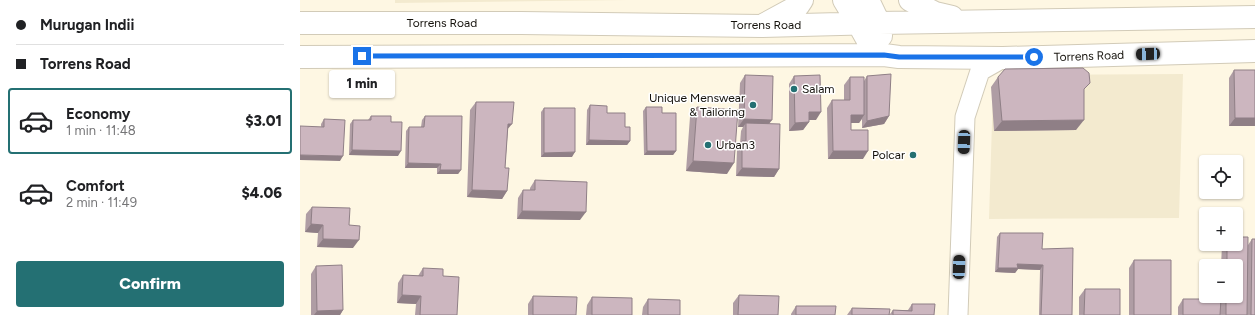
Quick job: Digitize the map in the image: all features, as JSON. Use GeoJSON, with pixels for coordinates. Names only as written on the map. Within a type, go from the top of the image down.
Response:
{"type":"FeatureCollection","features":[{"type":"Feature","properties":{"kind":"main road"},"geometry":{"type":"LineString","coordinates":[[762,26],[798,6],[802,0]]}},
{"type":"Feature","properties":{"kind":"main road"},"geometry":{"type":"LineString","coordinates":[[844,0],[869,23]]}},
{"type":"Feature","properties":{"kind":"main road"},"geometry":{"type":"LineString","coordinates":[[868,0],[869,23],[880,55]]}},
{"type":"Feature","properties":{"kind":"main road"},"geometry":{"type":"LineString","coordinates":[[910,0],[935,13],[972,22]]}},
{"type":"Feature","properties":{"kind":"main road","name":"Torrens Road"},"geometry":{"type":"LineString","coordinates":[[300,23],[521,23],[762,26],[1255,17]]}},
{"type":"Feature","properties":{"kind":"main road","name":"Torrens Road"},"geometry":{"type":"LineString","coordinates":[[300,56],[880,55],[899,57],[1003,58],[1255,50]]}},
{"type":"Feature","properties":{"kind":"street"},"geometry":{"type":"LineString","coordinates":[[958,315],[965,117],[980,71],[1003,58]]}},
{"type":"Feature","properties":{"kind":"shaded area"},"geometry":{"type":"Polygon","coordinates":[[[395,0],[628,0],[395,3],[395,0]]]}},
{"type":"Feature","properties":{"kind":"shaded area"},"geometry":{"type":"Polygon","coordinates":[[[1183,74],[1179,218],[989,219],[993,90],[1002,75],[1183,74]]]}},
{"type":"Feature","properties":{"kind":"building"},"geometry":{"type":"Polygon","coordinates":[[[1083,68],[1089,73],[1090,83],[1084,89],[1084,120],[1002,121],[998,77],[1005,69],[1083,68]]]}},
{"type":"Feature","properties":{"kind":"building"},"geometry":{"type":"Polygon","coordinates":[[[1234,70],[1255,70],[1255,118],[1235,118],[1234,70]]]}},
{"type":"Feature","properties":{"kind":"building"},"geometry":{"type":"Polygon","coordinates":[[[891,74],[889,116],[867,121],[867,76],[891,74]]]}},
{"type":"Feature","properties":{"kind":"building","name":"Unique Menswear & Tailoring"},"geometry":{"type":"Polygon","coordinates":[[[745,75],[773,76],[772,120],[744,119],[745,75]]]}},
{"type":"Feature","properties":{"kind":"building"},"geometry":{"type":"Polygon","coordinates":[[[820,75],[821,112],[809,112],[809,122],[795,123],[794,76],[820,75]]]}},
{"type":"Feature","properties":{"kind":"building"},"geometry":{"type":"Polygon","coordinates":[[[850,77],[864,77],[864,115],[851,115],[851,130],[868,130],[868,151],[833,151],[832,100],[850,100],[850,77]]]}},
{"type":"Feature","properties":{"kind":"building"},"geometry":{"type":"Polygon","coordinates":[[[476,102],[514,102],[512,124],[508,124],[505,168],[509,168],[507,191],[472,190],[476,102]]]}},
{"type":"Feature","properties":{"kind":"building"},"geometry":{"type":"Polygon","coordinates":[[[590,105],[607,106],[607,113],[625,113],[625,127],[630,127],[630,141],[589,140],[590,105]]]}},
{"type":"Feature","properties":{"kind":"building"},"geometry":{"type":"Polygon","coordinates":[[[646,107],[662,107],[662,113],[676,113],[676,151],[647,151],[646,107]]]}},
{"type":"Feature","properties":{"kind":"building"},"geometry":{"type":"Polygon","coordinates":[[[697,107],[738,110],[734,163],[693,161],[697,107]]]}},
{"type":"Feature","properties":{"kind":"building"},"geometry":{"type":"Polygon","coordinates":[[[544,108],[575,108],[575,152],[544,153],[544,108]]]}},
{"type":"Feature","properties":{"kind":"building"},"geometry":{"type":"Polygon","coordinates":[[[371,116],[391,116],[391,122],[402,122],[401,151],[352,150],[353,120],[371,120],[371,116]]]}},
{"type":"Feature","properties":{"kind":"building"},"geometry":{"type":"Polygon","coordinates":[[[425,116],[462,116],[461,170],[440,170],[441,164],[408,163],[409,127],[424,127],[425,116]]]}},
{"type":"Feature","properties":{"kind":"building"},"geometry":{"type":"Polygon","coordinates":[[[324,119],[345,120],[343,156],[300,155],[300,126],[324,127],[324,119]]]}},
{"type":"Feature","properties":{"kind":"building"},"geometry":{"type":"Polygon","coordinates":[[[746,123],[780,124],[779,169],[742,168],[742,141],[746,141],[746,123]]]}},
{"type":"Feature","properties":{"kind":"building"},"geometry":{"type":"Polygon","coordinates":[[[535,180],[587,182],[586,212],[522,211],[523,190],[535,190],[535,180]]]}},
{"type":"Feature","properties":{"kind":"building"},"geometry":{"type":"Polygon","coordinates":[[[312,207],[350,208],[349,225],[360,226],[359,240],[323,239],[323,225],[311,224],[312,207]]]}},
{"type":"Feature","properties":{"kind":"building"},"geometry":{"type":"Polygon","coordinates":[[[1000,233],[1043,233],[1042,249],[1073,248],[1072,315],[1041,315],[1043,265],[1017,264],[1018,268],[998,268],[1000,233]]]}},
{"type":"Feature","properties":{"kind":"building"},"geometry":{"type":"Polygon","coordinates":[[[1243,237],[1248,237],[1247,315],[1226,315],[1226,303],[1243,303],[1243,259],[1227,259],[1227,251],[1243,251],[1243,237]]]}},
{"type":"Feature","properties":{"kind":"building"},"geometry":{"type":"Polygon","coordinates":[[[1252,239],[1255,239],[1255,315],[1251,315],[1252,239]]]}},
{"type":"Feature","properties":{"kind":"building"},"geometry":{"type":"Polygon","coordinates":[[[1134,260],[1171,260],[1171,315],[1134,315],[1134,260]]]}},
{"type":"Feature","properties":{"kind":"building"},"geometry":{"type":"Polygon","coordinates":[[[342,265],[343,310],[317,311],[316,266],[342,265]]]}},
{"type":"Feature","properties":{"kind":"building"},"geometry":{"type":"Polygon","coordinates":[[[423,268],[443,269],[443,276],[459,277],[457,315],[420,315],[421,296],[402,295],[403,275],[423,276],[423,268]]]}},
{"type":"Feature","properties":{"kind":"building"},"geometry":{"type":"Polygon","coordinates":[[[1085,289],[1120,289],[1120,315],[1084,315],[1085,289]]]}},
{"type":"Feature","properties":{"kind":"building"},"geometry":{"type":"Polygon","coordinates":[[[739,295],[779,296],[778,315],[738,315],[739,295]]]}},
{"type":"Feature","properties":{"kind":"building"},"geometry":{"type":"Polygon","coordinates":[[[533,296],[577,297],[576,315],[533,315],[533,296]]]}},
{"type":"Feature","properties":{"kind":"building"},"geometry":{"type":"Polygon","coordinates":[[[592,297],[632,298],[632,315],[592,315],[592,297]]]}},
{"type":"Feature","properties":{"kind":"building"},"geometry":{"type":"Polygon","coordinates":[[[648,299],[680,300],[680,315],[648,315],[648,299]]]}},
{"type":"Feature","properties":{"kind":"building"},"geometry":{"type":"Polygon","coordinates":[[[1183,299],[1199,299],[1199,303],[1221,303],[1220,315],[1183,315],[1183,299]]]}},
{"type":"Feature","properties":{"kind":"building"},"geometry":{"type":"Polygon","coordinates":[[[912,304],[935,304],[934,315],[893,315],[893,310],[912,311],[912,304]]]}},
{"type":"Feature","properties":{"kind":"building"},"geometry":{"type":"Polygon","coordinates":[[[796,306],[836,306],[835,315],[796,315],[796,306]]]}},
{"type":"Feature","properties":{"kind":"building"},"geometry":{"type":"Polygon","coordinates":[[[852,308],[890,309],[889,315],[852,315],[852,308]]]}},
{"type":"Feature","properties":{"kind":"place","name":"Salam"},"geometry":{"type":"Point","coordinates":[794,89]}},
{"type":"Feature","properties":{"kind":"place","name":"Unique Menswear & Tailoring"},"geometry":{"type":"Point","coordinates":[753,105]}},
{"type":"Feature","properties":{"kind":"place","name":"Urban3"},"geometry":{"type":"Point","coordinates":[708,145]}},
{"type":"Feature","properties":{"kind":"place","name":"Polcar"},"geometry":{"type":"Point","coordinates":[913,155]}},
{"type":"Feature","properties":{"kind":"route"},"geometry":{"type":"LineString","coordinates":[[362,56],[884,55],[899,57],[1034,57]]}}]}
